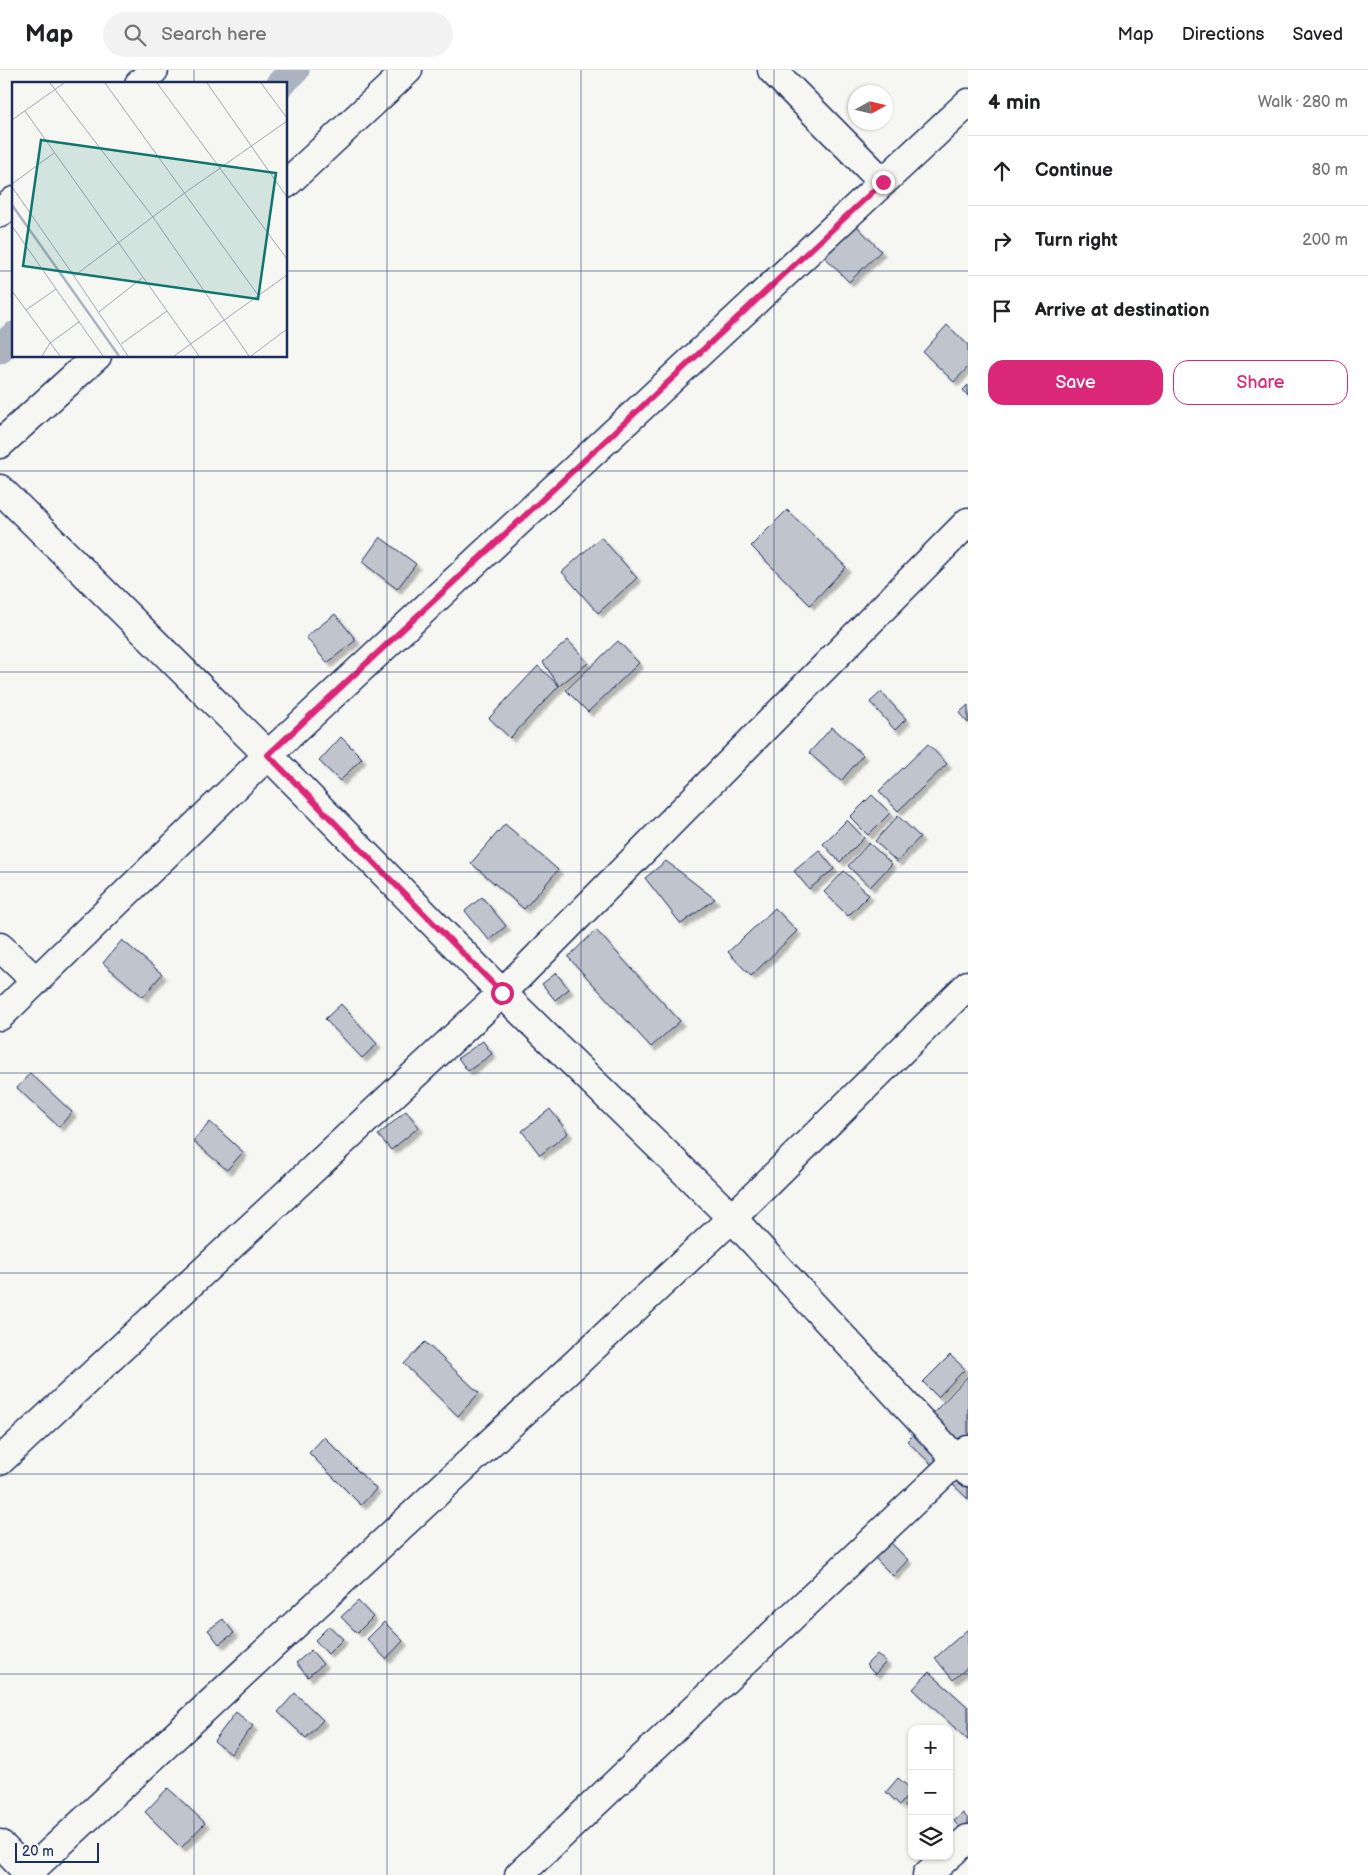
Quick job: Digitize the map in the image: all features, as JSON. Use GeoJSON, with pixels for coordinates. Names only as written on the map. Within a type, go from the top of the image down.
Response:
{"type":"FeatureCollection","features":[{"type":"Feature","properties":{"kind":"street"},"geometry":{"type":"LineString","coordinates":[[141,82],[154,70]]}},
{"type":"Feature","properties":{"kind":"street"},"geometry":{"type":"LineString","coordinates":[[288,182],[408,70]]}},
{"type":"Feature","properties":{"kind":"street"},"geometry":{"type":"LineString","coordinates":[[772,70],[883,182]]}},
{"type":"Feature","properties":{"kind":"street"},"geometry":{"type":"LineString","coordinates":[[0,1016],[268,755],[968,103]]}},
{"type":"Feature","properties":{"kind":"street"},"geometry":{"type":"LineString","coordinates":[[0,213],[12,203]]}},
{"type":"Feature","properties":{"kind":"street"},"geometry":{"type":"LineString","coordinates":[[0,444],[95,358]]}},
{"type":"Feature","properties":{"kind":"street"},"geometry":{"type":"LineString","coordinates":[[0,489],[268,755],[502,993],[732,1218],[965,1461],[519,1875]]}},
{"type":"Feature","properties":{"kind":"street"},"geometry":{"type":"LineString","coordinates":[[0,1461],[502,993],[968,522]]}},
{"type":"Feature","properties":{"kind":"street"},"geometry":{"type":"LineString","coordinates":[[0,947],[36,981]]}},
{"type":"Feature","properties":{"kind":"street"},"geometry":{"type":"LineString","coordinates":[[0,1844],[29,1874],[732,1218],[968,986]]}},
{"type":"Feature","properties":{"kind":"street"},"geometry":{"type":"LineString","coordinates":[[953,1852],[968,1839]]}},
{"type":"Feature","properties":{"kind":"street"},"geometry":{"type":"LineString","coordinates":[[927,1875],[944,1860]]}},
{"type":"Feature","properties":{"kind":"building"},"geometry":{"type":"Polygon","coordinates":[[[853,222],[881,251],[849,282],[821,253],[853,222]]]}},
{"type":"Feature","properties":{"kind":"building"},"geometry":{"type":"Polygon","coordinates":[[[947,325],[968,345],[968,367],[954,382],[923,352],[947,325]]]}},
{"type":"Feature","properties":{"kind":"building"},"geometry":{"type":"Polygon","coordinates":[[[968,385],[968,396],[963,390],[968,385]]]}},
{"type":"Feature","properties":{"kind":"building"},"geometry":{"type":"Polygon","coordinates":[[[787,510],[846,567],[810,605],[751,546],[787,510]]]}},
{"type":"Feature","properties":{"kind":"building"},"geometry":{"type":"Polygon","coordinates":[[[380,537],[416,564],[397,589],[362,562],[380,537]]]}},
{"type":"Feature","properties":{"kind":"building"},"geometry":{"type":"Polygon","coordinates":[[[601,537],[637,578],[598,613],[562,572],[601,537]]]}},
{"type":"Feature","properties":{"kind":"building"},"geometry":{"type":"Polygon","coordinates":[[[335,614],[356,640],[327,663],[306,637],[335,614]]]}},
{"type":"Feature","properties":{"kind":"building"},"geometry":{"type":"Polygon","coordinates":[[[568,640],[588,663],[559,686],[543,662],[568,640]]]}},
{"type":"Feature","properties":{"kind":"building"},"geometry":{"type":"Polygon","coordinates":[[[618,641],[639,663],[588,712],[566,690],[618,641]]]}},
{"type":"Feature","properties":{"kind":"building"},"geometry":{"type":"Polygon","coordinates":[[[538,666],[559,686],[510,738],[489,718],[538,666]]]}},
{"type":"Feature","properties":{"kind":"building"},"geometry":{"type":"Polygon","coordinates":[[[881,692],[906,719],[895,730],[870,702],[881,692]]]}},
{"type":"Feature","properties":{"kind":"building"},"geometry":{"type":"Polygon","coordinates":[[[968,705],[968,723],[959,713],[968,705]]]}},
{"type":"Feature","properties":{"kind":"building"},"geometry":{"type":"Polygon","coordinates":[[[832,727],[863,755],[841,781],[809,753],[832,727]]]}},
{"type":"Feature","properties":{"kind":"building"},"geometry":{"type":"Polygon","coordinates":[[[341,737],[362,758],[340,781],[319,761],[341,737]]]}},
{"type":"Feature","properties":{"kind":"building"},"geometry":{"type":"Polygon","coordinates":[[[928,744],[947,764],[898,811],[879,791],[928,744]]]}},
{"type":"Feature","properties":{"kind":"building"},"geometry":{"type":"Polygon","coordinates":[[[872,795],[890,813],[868,835],[850,817],[872,795]]]}},
{"type":"Feature","properties":{"kind":"building"},"geometry":{"type":"Polygon","coordinates":[[[898,816],[920,837],[897,862],[875,841],[898,816]]]}},
{"type":"Feature","properties":{"kind":"building"},"geometry":{"type":"Polygon","coordinates":[[[847,820],[864,838],[840,862],[823,844],[847,820]]]}},
{"type":"Feature","properties":{"kind":"building"},"geometry":{"type":"Polygon","coordinates":[[[505,824],[558,870],[524,909],[471,863],[505,824]]]}},
{"type":"Feature","properties":{"kind":"building"},"geometry":{"type":"Polygon","coordinates":[[[869,843],[892,864],[870,887],[848,866],[869,843]]]}},
{"type":"Feature","properties":{"kind":"building"},"geometry":{"type":"Polygon","coordinates":[[[819,850],[834,869],[809,889],[794,871],[819,850]]]}},
{"type":"Feature","properties":{"kind":"building"},"geometry":{"type":"Polygon","coordinates":[[[666,861],[715,899],[681,924],[645,878],[666,861]]]}},
{"type":"Feature","properties":{"kind":"building"},"geometry":{"type":"Polygon","coordinates":[[[844,871],[869,895],[848,916],[824,892],[844,871]]]}},
{"type":"Feature","properties":{"kind":"building"},"geometry":{"type":"Polygon","coordinates":[[[482,897],[506,926],[489,940],[465,911],[482,897]]]}},
{"type":"Feature","properties":{"kind":"building"},"geometry":{"type":"Polygon","coordinates":[[[775,908],[797,931],[751,976],[728,952],[775,908]]]}},
{"type":"Feature","properties":{"kind":"building"},"geometry":{"type":"Polygon","coordinates":[[[596,930],[680,1021],[651,1047],[568,957],[596,930]]]}},
{"type":"Feature","properties":{"kind":"building"},"geometry":{"type":"Polygon","coordinates":[[[122,940],[162,974],[143,997],[103,963],[122,940]]]}},
{"type":"Feature","properties":{"kind":"building"},"geometry":{"type":"Polygon","coordinates":[[[556,973],[569,989],[555,1000],[542,984],[556,973]]]}},
{"type":"Feature","properties":{"kind":"building"},"geometry":{"type":"Polygon","coordinates":[[[341,1004],[377,1044],[362,1058],[325,1019],[341,1004]]]}},
{"type":"Feature","properties":{"kind":"building"},"geometry":{"type":"Polygon","coordinates":[[[483,1041],[492,1054],[468,1071],[458,1058],[483,1041]]]}},
{"type":"Feature","properties":{"kind":"building"},"geometry":{"type":"Polygon","coordinates":[[[30,1073],[72,1112],[59,1127],[17,1088],[30,1073]]]}},
{"type":"Feature","properties":{"kind":"building"},"geometry":{"type":"Polygon","coordinates":[[[550,1109],[568,1133],[540,1155],[522,1131],[550,1109]]]}},
{"type":"Feature","properties":{"kind":"building"},"geometry":{"type":"Polygon","coordinates":[[[406,1111],[419,1127],[391,1150],[378,1135],[406,1111]]]}},
{"type":"Feature","properties":{"kind":"building"},"geometry":{"type":"Polygon","coordinates":[[[210,1122],[243,1152],[227,1170],[193,1141],[210,1122]]]}},
{"type":"Feature","properties":{"kind":"building"},"geometry":{"type":"Polygon","coordinates":[[[425,1342],[479,1393],[458,1416],[404,1364],[425,1342]]]}},
{"type":"Feature","properties":{"kind":"building"},"geometry":{"type":"Polygon","coordinates":[[[950,1355],[965,1369],[938,1397],[923,1382],[950,1355]]]}},
{"type":"Feature","properties":{"kind":"building"},"geometry":{"type":"Polygon","coordinates":[[[968,1376],[968,1499],[907,1441],[968,1376]]]}},
{"type":"Feature","properties":{"kind":"building"},"geometry":{"type":"Polygon","coordinates":[[[324,1437],[376,1489],[361,1505],[309,1453],[324,1437]]]}},
{"type":"Feature","properties":{"kind":"building"},"geometry":{"type":"Polygon","coordinates":[[[885,1537],[908,1560],[893,1576],[870,1553],[885,1537]]]}},
{"type":"Feature","properties":{"kind":"building"},"geometry":{"type":"Polygon","coordinates":[[[358,1601],[373,1617],[357,1633],[341,1617],[358,1601]]]}},
{"type":"Feature","properties":{"kind":"building"},"geometry":{"type":"Polygon","coordinates":[[[223,1619],[234,1633],[219,1644],[208,1630],[223,1619]]]}},
{"type":"Feature","properties":{"kind":"building"},"geometry":{"type":"Polygon","coordinates":[[[384,1622],[403,1641],[386,1659],[367,1639],[384,1622]]]}},
{"type":"Feature","properties":{"kind":"building"},"geometry":{"type":"Polygon","coordinates":[[[329,1626],[343,1639],[328,1654],[315,1640],[329,1626]]]}},
{"type":"Feature","properties":{"kind":"building"},"geometry":{"type":"Polygon","coordinates":[[[968,1629],[968,1667],[953,1680],[935,1658],[968,1629]]]}},
{"type":"Feature","properties":{"kind":"building"},"geometry":{"type":"Polygon","coordinates":[[[311,1650],[323,1664],[308,1677],[296,1663],[311,1650]]]}},
{"type":"Feature","properties":{"kind":"building"},"geometry":{"type":"Polygon","coordinates":[[[877,1654],[886,1662],[875,1674],[866,1665],[877,1654]]]}},
{"type":"Feature","properties":{"kind":"building"},"geometry":{"type":"Polygon","coordinates":[[[929,1672],[968,1707],[968,1740],[953,1725],[913,1689],[929,1672]]]}},
{"type":"Feature","properties":{"kind":"building"},"geometry":{"type":"Polygon","coordinates":[[[295,1693],[323,1720],[306,1738],[278,1712],[295,1693]]]}},
{"type":"Feature","properties":{"kind":"building"},"geometry":{"type":"Polygon","coordinates":[[[236,1712],[253,1726],[231,1754],[214,1741],[236,1712]]]}},
{"type":"Feature","properties":{"kind":"building"},"geometry":{"type":"Polygon","coordinates":[[[898,1778],[908,1787],[908,1795],[900,1805],[886,1792],[898,1778]]]}},
{"type":"Feature","properties":{"kind":"building"},"geometry":{"type":"Polygon","coordinates":[[[168,1788],[205,1823],[181,1848],[145,1812],[168,1788]]]}},
{"type":"Feature","properties":{"kind":"building"},"geometry":{"type":"Polygon","coordinates":[[[963,1813],[968,1819],[968,1824],[961,1830],[954,1821],[963,1813]]]}},
{"type":"Feature","properties":{"kind":"waterway"},"geometry":{"type":"LineString","coordinates":[[282,82],[295,70]]}},
{"type":"Feature","properties":{"kind":"waterway"},"geometry":{"type":"LineString","coordinates":[[0,349],[12,338]]}},
{"type":"Feature","properties":{"kind":"route"},"geometry":{"type":"LineString","coordinates":[[502,993],[268,755],[883,182]]}}]}
